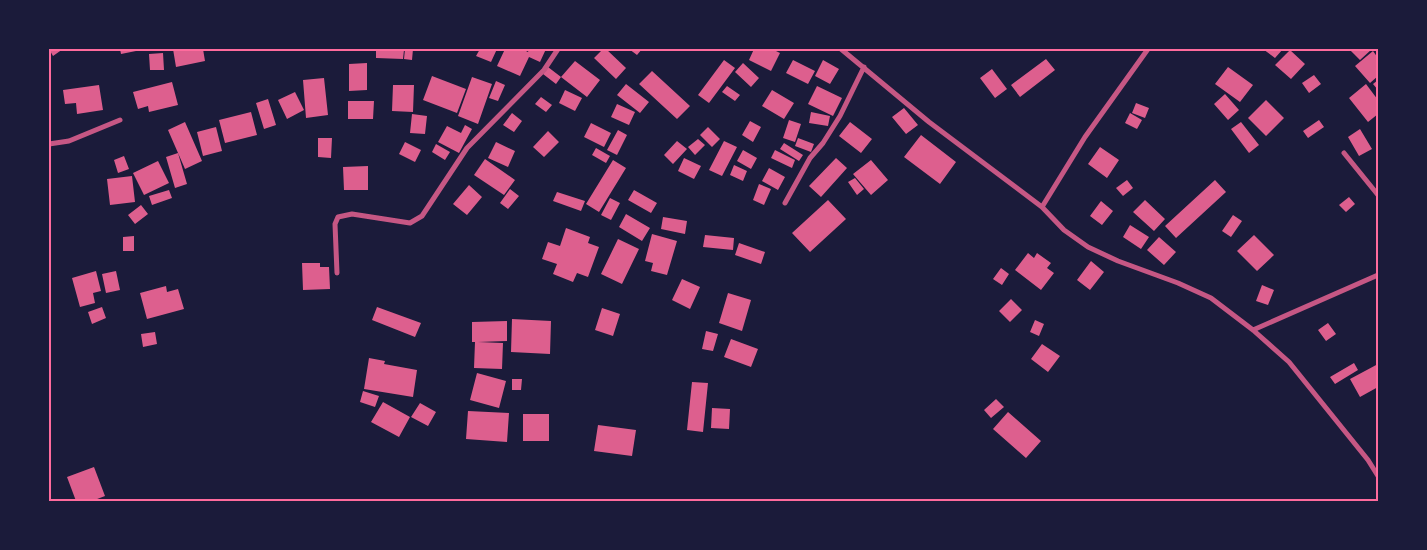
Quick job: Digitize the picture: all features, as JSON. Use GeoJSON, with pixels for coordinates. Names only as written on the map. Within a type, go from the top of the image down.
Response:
{"type":"FeatureCollection","features":[{"type":"Feature","properties":{"kind":"street"},"geometry":{"type":"LineString","coordinates":[[337,273],[335,224],[338,217],[352,214],[410,223],[422,216],[467,148],[544,70],[558,49]]}},
{"type":"Feature","properties":{"kind":"street"},"geometry":{"type":"LineString","coordinates":[[841,49],[929,122],[1042,207],[1064,230],[1088,247],[1211,298],[1253,330],[1288,362],[1368,460],[1378,476]]}},
{"type":"Feature","properties":{"kind":"street"},"geometry":{"type":"LineString","coordinates":[[1042,207],[1085,137],[1148,49]]}},
{"type":"Feature","properties":{"kind":"street"},"geometry":{"type":"LineString","coordinates":[[785,203],[810,158],[840,116],[864,67]]}},
{"type":"Feature","properties":{"kind":"street"},"geometry":{"type":"LineString","coordinates":[[49,144],[69,141],[120,120]]}},
{"type":"Feature","properties":{"kind":"street"},"geometry":{"type":"LineString","coordinates":[[1344,153],[1378,195]]}},
{"type":"Feature","properties":{"kind":"street"},"geometry":{"type":"LineString","coordinates":[[1253,330],[1378,275]]}},
{"type":"Feature","properties":{"kind":"building"},"geometry":{"type":"Polygon","coordinates":[[[49,49],[63,49],[53,56],[49,49]]]}},
{"type":"Feature","properties":{"kind":"building"},"geometry":{"type":"Polygon","coordinates":[[[120,49],[141,49],[141,50],[121,54],[120,49]]]}},
{"type":"Feature","properties":{"kind":"building"},"geometry":{"type":"Polygon","coordinates":[[[173,49],[203,49],[205,61],[176,67],[173,49]]]}},
{"type":"Feature","properties":{"kind":"building"},"geometry":{"type":"Polygon","coordinates":[[[376,49],[404,50],[403,59],[376,58],[376,49]]]}},
{"type":"Feature","properties":{"kind":"building"},"geometry":{"type":"Polygon","coordinates":[[[405,49],[413,49],[412,60],[404,59],[405,49]]]}},
{"type":"Feature","properties":{"kind":"building"},"geometry":{"type":"Polygon","coordinates":[[[480,49],[497,49],[491,62],[476,56],[480,49]]]}},
{"type":"Feature","properties":{"kind":"building"},"geometry":{"type":"Polygon","coordinates":[[[505,49],[522,49],[528,52],[529,49],[546,49],[540,62],[529,57],[520,76],[497,66],[505,49]]]}},
{"type":"Feature","properties":{"kind":"building"},"geometry":{"type":"Polygon","coordinates":[[[603,49],[606,49],[626,68],[616,79],[594,58],[603,49]]]}},
{"type":"Feature","properties":{"kind":"building"},"geometry":{"type":"Polygon","coordinates":[[[629,49],[642,49],[637,55],[629,49]]]}},
{"type":"Feature","properties":{"kind":"building"},"geometry":{"type":"Polygon","coordinates":[[[754,49],[772,49],[780,53],[771,71],[749,60],[754,49]]]}},
{"type":"Feature","properties":{"kind":"building"},"geometry":{"type":"Polygon","coordinates":[[[1263,49],[1283,49],[1275,58],[1263,49]]]}},
{"type":"Feature","properties":{"kind":"building"},"geometry":{"type":"Polygon","coordinates":[[[1349,49],[1372,49],[1360,60],[1349,49]]]}},
{"type":"Feature","properties":{"kind":"building"},"geometry":{"type":"Polygon","coordinates":[[[1290,50],[1305,64],[1291,79],[1275,65],[1290,50]]]}},
{"type":"Feature","properties":{"kind":"building"},"geometry":{"type":"Polygon","coordinates":[[[1373,51],[1378,58],[1378,76],[1370,83],[1355,66],[1373,51]]]}},
{"type":"Feature","properties":{"kind":"building"},"geometry":{"type":"Polygon","coordinates":[[[163,53],[164,70],[150,70],[149,54],[163,53]]]}},
{"type":"Feature","properties":{"kind":"building"},"geometry":{"type":"Polygon","coordinates":[[[1046,59],[1055,70],[1020,97],[1011,85],[1046,59]]]}},
{"type":"Feature","properties":{"kind":"building"},"geometry":{"type":"Polygon","coordinates":[[[724,60],[735,68],[709,103],[698,95],[724,60]]]}},
{"type":"Feature","properties":{"kind":"building"},"geometry":{"type":"Polygon","coordinates":[[[793,60],[815,71],[808,84],[786,73],[793,60]]]}},
{"type":"Feature","properties":{"kind":"building"},"geometry":{"type":"Polygon","coordinates":[[[823,60],[839,69],[830,84],[815,76],[823,60]]]}},
{"type":"Feature","properties":{"kind":"building"},"geometry":{"type":"Polygon","coordinates":[[[575,61],[600,80],[587,97],[561,77],[575,61]]]}},
{"type":"Feature","properties":{"kind":"building"},"geometry":{"type":"Polygon","coordinates":[[[367,63],[367,90],[349,91],[349,64],[367,63]]]}},
{"type":"Feature","properties":{"kind":"building"},"geometry":{"type":"Polygon","coordinates":[[[743,63],[759,78],[751,87],[735,72],[743,63]]]}},
{"type":"Feature","properties":{"kind":"building"},"geometry":{"type":"Polygon","coordinates":[[[548,67],[561,77],[556,84],[543,74],[548,67]]]}},
{"type":"Feature","properties":{"kind":"building"},"geometry":{"type":"Polygon","coordinates":[[[1228,67],[1253,85],[1240,102],[1215,84],[1228,67]]]}},
{"type":"Feature","properties":{"kind":"building"},"geometry":{"type":"Polygon","coordinates":[[[992,69],[1007,89],[995,98],[980,78],[992,69]]]}},
{"type":"Feature","properties":{"kind":"building"},"geometry":{"type":"Polygon","coordinates":[[[652,71],[690,106],[677,119],[639,84],[652,71]]]}},
{"type":"Feature","properties":{"kind":"building"},"geometry":{"type":"Polygon","coordinates":[[[1314,75],[1321,84],[1309,93],[1302,83],[1314,75]]]}},
{"type":"Feature","properties":{"kind":"building"},"geometry":{"type":"Polygon","coordinates":[[[432,76],[466,89],[457,113],[423,100],[432,76]]]}},
{"type":"Feature","properties":{"kind":"building"},"geometry":{"type":"Polygon","coordinates":[[[472,77],[492,84],[478,124],[458,116],[472,77]]]}},
{"type":"Feature","properties":{"kind":"building"},"geometry":{"type":"Polygon","coordinates":[[[324,78],[328,115],[306,118],[303,80],[324,78]]]}},
{"type":"Feature","properties":{"kind":"building"},"geometry":{"type":"Polygon","coordinates":[[[1378,80],[1378,90],[1373,84],[1378,80]]]}},
{"type":"Feature","properties":{"kind":"building"},"geometry":{"type":"Polygon","coordinates":[[[496,81],[505,85],[498,101],[489,98],[496,81]]]}},
{"type":"Feature","properties":{"kind":"building"},"geometry":{"type":"Polygon","coordinates":[[[172,82],[178,105],[149,112],[148,106],[138,109],[133,92],[172,82]]]}},
{"type":"Feature","properties":{"kind":"building"},"geometry":{"type":"Polygon","coordinates":[[[626,84],[649,102],[640,113],[617,95],[626,84]]]}},
{"type":"Feature","properties":{"kind":"building"},"geometry":{"type":"Polygon","coordinates":[[[1366,84],[1378,100],[1378,114],[1368,122],[1349,98],[1366,84]]]}},
{"type":"Feature","properties":{"kind":"building"},"geometry":{"type":"Polygon","coordinates":[[[99,85],[103,110],[77,114],[76,103],[65,104],[63,90],[99,85]]]}},
{"type":"Feature","properties":{"kind":"building"},"geometry":{"type":"Polygon","coordinates":[[[393,85],[414,85],[413,112],[392,111],[393,85]]]}},
{"type":"Feature","properties":{"kind":"building"},"geometry":{"type":"Polygon","coordinates":[[[727,86],[740,95],[735,101],[722,92],[727,86]]]}},
{"type":"Feature","properties":{"kind":"building"},"geometry":{"type":"Polygon","coordinates":[[[817,86],[842,98],[833,116],[808,104],[817,86]]]}},
{"type":"Feature","properties":{"kind":"building"},"geometry":{"type":"Polygon","coordinates":[[[565,90],[582,98],[575,111],[559,103],[565,90]]]}},
{"type":"Feature","properties":{"kind":"building"},"geometry":{"type":"Polygon","coordinates":[[[772,90],[794,103],[784,119],[762,106],[772,90]]]}},
{"type":"Feature","properties":{"kind":"building"},"geometry":{"type":"Polygon","coordinates":[[[295,92],[304,110],[287,119],[278,100],[295,92]]]}},
{"type":"Feature","properties":{"kind":"building"},"geometry":{"type":"Polygon","coordinates":[[[1225,94],[1239,110],[1228,120],[1214,104],[1225,94]]]}},
{"type":"Feature","properties":{"kind":"building"},"geometry":{"type":"Polygon","coordinates":[[[541,97],[552,105],[546,112],[535,104],[541,97]]]}},
{"type":"Feature","properties":{"kind":"building"},"geometry":{"type":"Polygon","coordinates":[[[268,99],[276,125],[264,129],[256,103],[268,99]]]}},
{"type":"Feature","properties":{"kind":"building"},"geometry":{"type":"Polygon","coordinates":[[[1266,100],[1284,118],[1266,136],[1248,118],[1266,100]]]}},
{"type":"Feature","properties":{"kind":"building"},"geometry":{"type":"Polygon","coordinates":[[[348,101],[374,101],[373,119],[348,119],[348,101]]]}},
{"type":"Feature","properties":{"kind":"building"},"geometry":{"type":"Polygon","coordinates":[[[1136,103],[1149,108],[1145,118],[1132,113],[1136,103]]]}},
{"type":"Feature","properties":{"kind":"building"},"geometry":{"type":"Polygon","coordinates":[[[617,104],[635,112],[629,125],[611,117],[617,104]]]}},
{"type":"Feature","properties":{"kind":"building"},"geometry":{"type":"Polygon","coordinates":[[[904,108],[918,125],[906,134],[892,117],[904,108]]]}},
{"type":"Feature","properties":{"kind":"building"},"geometry":{"type":"Polygon","coordinates":[[[251,112],[257,135],[225,143],[219,120],[251,112]]]}},
{"type":"Feature","properties":{"kind":"building"},"geometry":{"type":"Polygon","coordinates":[[[811,112],[830,116],[828,126],[809,123],[811,112]]]}},
{"type":"Feature","properties":{"kind":"building"},"geometry":{"type":"Polygon","coordinates":[[[512,113],[522,121],[514,132],[503,125],[512,113]]]}},
{"type":"Feature","properties":{"kind":"building"},"geometry":{"type":"Polygon","coordinates":[[[1130,113],[1142,120],[1137,129],[1125,123],[1130,113]]]}},
{"type":"Feature","properties":{"kind":"building"},"geometry":{"type":"Polygon","coordinates":[[[412,114],[427,116],[425,134],[410,133],[412,114]]]}},
{"type":"Feature","properties":{"kind":"building"},"geometry":{"type":"Polygon","coordinates":[[[789,120],[801,124],[795,142],[783,138],[789,120]]]}},
{"type":"Feature","properties":{"kind":"building"},"geometry":{"type":"Polygon","coordinates":[[[1319,120],[1324,127],[1308,138],[1303,131],[1319,120]]]}},
{"type":"Feature","properties":{"kind":"building"},"geometry":{"type":"Polygon","coordinates":[[[750,121],[761,127],[753,142],[742,135],[750,121]]]}},
{"type":"Feature","properties":{"kind":"building"},"geometry":{"type":"Polygon","coordinates":[[[185,122],[202,161],[185,169],[168,130],[185,122]]]}},
{"type":"Feature","properties":{"kind":"building"},"geometry":{"type":"Polygon","coordinates":[[[850,122],[872,139],[861,153],[839,136],[850,122]]]}},
{"type":"Feature","properties":{"kind":"building"},"geometry":{"type":"Polygon","coordinates":[[[1241,122],[1259,145],[1249,153],[1231,129],[1241,122]]]}},
{"type":"Feature","properties":{"kind":"building"},"geometry":{"type":"Polygon","coordinates":[[[591,123],[611,133],[604,147],[584,137],[591,123]]]}},
{"type":"Feature","properties":{"kind":"building"},"geometry":{"type":"Polygon","coordinates":[[[465,125],[472,129],[459,153],[438,142],[447,126],[461,133],[465,125]]]}},
{"type":"Feature","properties":{"kind":"building"},"geometry":{"type":"Polygon","coordinates":[[[216,127],[222,151],[203,156],[197,132],[216,127]]]}},
{"type":"Feature","properties":{"kind":"building"},"geometry":{"type":"Polygon","coordinates":[[[708,127],[720,139],[712,147],[700,135],[708,127]]]}},
{"type":"Feature","properties":{"kind":"building"},"geometry":{"type":"Polygon","coordinates":[[[1360,129],[1372,149],[1359,156],[1348,137],[1360,129]]]}},
{"type":"Feature","properties":{"kind":"building"},"geometry":{"type":"Polygon","coordinates":[[[618,130],[627,135],[617,155],[607,150],[618,130]]]}},
{"type":"Feature","properties":{"kind":"building"},"geometry":{"type":"Polygon","coordinates":[[[548,131],[559,142],[544,157],[533,147],[548,131]]]}},
{"type":"Feature","properties":{"kind":"building"},"geometry":{"type":"Polygon","coordinates":[[[921,135],[956,162],[940,184],[904,157],[921,135]]]}},
{"type":"Feature","properties":{"kind":"building"},"geometry":{"type":"Polygon","coordinates":[[[318,138],[332,138],[331,158],[318,157],[318,138]]]}},
{"type":"Feature","properties":{"kind":"building"},"geometry":{"type":"Polygon","coordinates":[[[798,138],[814,144],[811,152],[795,146],[798,138]]]}},
{"type":"Feature","properties":{"kind":"building"},"geometry":{"type":"Polygon","coordinates":[[[698,139],[705,145],[695,155],[688,147],[698,139]]]}},
{"type":"Feature","properties":{"kind":"building"},"geometry":{"type":"Polygon","coordinates":[[[677,141],[687,149],[673,164],[664,155],[677,141]]]}},
{"type":"Feature","properties":{"kind":"building"},"geometry":{"type":"Polygon","coordinates":[[[724,141],[737,147],[722,176],[709,170],[724,141]]]}},
{"type":"Feature","properties":{"kind":"building"},"geometry":{"type":"Polygon","coordinates":[[[405,142],[421,150],[415,162],[399,154],[405,142]]]}},
{"type":"Feature","properties":{"kind":"building"},"geometry":{"type":"Polygon","coordinates":[[[496,142],[515,151],[508,167],[488,158],[496,142]]]}},
{"type":"Feature","properties":{"kind":"building"},"geometry":{"type":"Polygon","coordinates":[[[784,143],[803,155],[799,161],[780,149],[784,143]]]}},
{"type":"Feature","properties":{"kind":"building"},"geometry":{"type":"Polygon","coordinates":[[[436,144],[450,152],[445,160],[432,152],[436,144]]]}},
{"type":"Feature","properties":{"kind":"building"},"geometry":{"type":"Polygon","coordinates":[[[1100,147],[1119,160],[1107,178],[1088,164],[1100,147]]]}},
{"type":"Feature","properties":{"kind":"building"},"geometry":{"type":"Polygon","coordinates":[[[596,148],[610,156],[606,163],[592,155],[596,148]]]}},
{"type":"Feature","properties":{"kind":"building"},"geometry":{"type":"Polygon","coordinates":[[[743,150],[757,158],[751,169],[737,161],[743,150]]]}},
{"type":"Feature","properties":{"kind":"building"},"geometry":{"type":"Polygon","coordinates":[[[775,150],[795,160],[792,168],[771,158],[775,150]]]}},
{"type":"Feature","properties":{"kind":"building"},"geometry":{"type":"Polygon","coordinates":[[[178,153],[187,184],[175,188],[166,157],[178,153]]]}},
{"type":"Feature","properties":{"kind":"building"},"geometry":{"type":"Polygon","coordinates":[[[124,156],[129,169],[118,173],[114,160],[124,156]]]}},
{"type":"Feature","properties":{"kind":"building"},"geometry":{"type":"Polygon","coordinates":[[[684,158],[701,166],[694,179],[678,171],[684,158]]]}},
{"type":"Feature","properties":{"kind":"building"},"geometry":{"type":"Polygon","coordinates":[[[836,158],[847,168],[821,197],[809,186],[836,158]]]}},
{"type":"Feature","properties":{"kind":"building"},"geometry":{"type":"Polygon","coordinates":[[[485,159],[515,180],[504,195],[474,175],[485,159]]]}},
{"type":"Feature","properties":{"kind":"building"},"geometry":{"type":"Polygon","coordinates":[[[613,160],[626,168],[599,212],[586,204],[613,160]]]}},
{"type":"Feature","properties":{"kind":"building"},"geometry":{"type":"Polygon","coordinates":[[[871,160],[888,180],[871,195],[853,174],[871,160]]]}},
{"type":"Feature","properties":{"kind":"building"},"geometry":{"type":"Polygon","coordinates":[[[158,161],[169,183],[144,195],[133,173],[158,161]]]}},
{"type":"Feature","properties":{"kind":"building"},"geometry":{"type":"Polygon","coordinates":[[[734,165],[747,171],[743,181],[730,175],[734,165]]]}},
{"type":"Feature","properties":{"kind":"building"},"geometry":{"type":"Polygon","coordinates":[[[368,166],[368,190],[344,190],[343,167],[368,166]]]}},
{"type":"Feature","properties":{"kind":"building"},"geometry":{"type":"Polygon","coordinates":[[[769,168],[785,177],[778,190],[762,181],[769,168]]]}},
{"type":"Feature","properties":{"kind":"building"},"geometry":{"type":"Polygon","coordinates":[[[132,176],[135,202],[110,205],[107,179],[132,176]]]}},
{"type":"Feature","properties":{"kind":"building"},"geometry":{"type":"Polygon","coordinates":[[[855,178],[864,189],[857,195],[848,182],[855,178]]]}},
{"type":"Feature","properties":{"kind":"building"},"geometry":{"type":"Polygon","coordinates":[[[1127,180],[1133,188],[1123,196],[1116,188],[1127,180]]]}},
{"type":"Feature","properties":{"kind":"building"},"geometry":{"type":"Polygon","coordinates":[[[1215,180],[1226,192],[1176,238],[1165,226],[1215,180]]]}},
{"type":"Feature","properties":{"kind":"building"},"geometry":{"type":"Polygon","coordinates":[[[759,184],[771,189],[764,205],[753,200],[759,184]]]}},
{"type":"Feature","properties":{"kind":"building"},"geometry":{"type":"Polygon","coordinates":[[[469,185],[482,197],[467,215],[453,204],[469,185]]]}},
{"type":"Feature","properties":{"kind":"building"},"geometry":{"type":"Polygon","coordinates":[[[510,189],[519,196],[508,209],[500,203],[510,189]]]}},
{"type":"Feature","properties":{"kind":"building"},"geometry":{"type":"Polygon","coordinates":[[[169,190],[172,198],[152,205],[149,196],[169,190]]]}},
{"type":"Feature","properties":{"kind":"building"},"geometry":{"type":"Polygon","coordinates":[[[634,190],[657,203],[651,213],[628,200],[634,190]]]}},
{"type":"Feature","properties":{"kind":"building"},"geometry":{"type":"Polygon","coordinates":[[[557,192],[585,201],[581,211],[553,201],[557,192]]]}},
{"type":"Feature","properties":{"kind":"building"},"geometry":{"type":"Polygon","coordinates":[[[1349,197],[1355,204],[1346,212],[1339,205],[1349,197]]]}},
{"type":"Feature","properties":{"kind":"building"},"geometry":{"type":"Polygon","coordinates":[[[610,198],[620,203],[611,220],[601,215],[610,198]]]}},
{"type":"Feature","properties":{"kind":"building"},"geometry":{"type":"Polygon","coordinates":[[[828,200],[846,219],[810,252],[792,233],[828,200]]]}},
{"type":"Feature","properties":{"kind":"building"},"geometry":{"type":"Polygon","coordinates":[[[1145,200],[1165,219],[1154,231],[1133,212],[1145,200]]]}},
{"type":"Feature","properties":{"kind":"building"},"geometry":{"type":"Polygon","coordinates":[[[1101,201],[1113,211],[1102,225],[1090,216],[1101,201]]]}},
{"type":"Feature","properties":{"kind":"building"},"geometry":{"type":"Polygon","coordinates":[[[141,205],[148,214],[135,224],[128,215],[141,205]]]}},
{"type":"Feature","properties":{"kind":"building"},"geometry":{"type":"Polygon","coordinates":[[[626,214],[650,228],[642,241],[619,227],[626,214]]]}},
{"type":"Feature","properties":{"kind":"building"},"geometry":{"type":"Polygon","coordinates":[[[1233,215],[1242,221],[1231,237],[1222,231],[1233,215]]]}},
{"type":"Feature","properties":{"kind":"building"},"geometry":{"type":"Polygon","coordinates":[[[663,217],[687,221],[685,234],[661,229],[663,217]]]}},
{"type":"Feature","properties":{"kind":"building"},"geometry":{"type":"Polygon","coordinates":[[[1130,225],[1149,237],[1141,249],[1123,237],[1130,225]]]}},
{"type":"Feature","properties":{"kind":"building"},"geometry":{"type":"Polygon","coordinates":[[[566,228],[590,237],[588,243],[599,247],[588,277],[577,273],[573,282],[553,274],[557,264],[542,259],[548,242],[560,246],[566,228]]]}},
{"type":"Feature","properties":{"kind":"building"},"geometry":{"type":"Polygon","coordinates":[[[652,234],[677,241],[667,275],[651,271],[653,263],[645,261],[652,234]]]}},
{"type":"Feature","properties":{"kind":"building"},"geometry":{"type":"Polygon","coordinates":[[[705,235],[734,238],[733,250],[703,247],[705,235]]]}},
{"type":"Feature","properties":{"kind":"building"},"geometry":{"type":"Polygon","coordinates":[[[1254,235],[1274,255],[1257,271],[1237,251],[1254,235]]]}},
{"type":"Feature","properties":{"kind":"building"},"geometry":{"type":"Polygon","coordinates":[[[134,236],[134,251],[123,251],[123,237],[134,236]]]}},
{"type":"Feature","properties":{"kind":"building"},"geometry":{"type":"Polygon","coordinates":[[[1159,237],[1176,252],[1164,265],[1147,250],[1159,237]]]}},
{"type":"Feature","properties":{"kind":"building"},"geometry":{"type":"Polygon","coordinates":[[[618,239],[639,249],[622,284],[601,274],[618,239]]]}},
{"type":"Feature","properties":{"kind":"building"},"geometry":{"type":"Polygon","coordinates":[[[739,243],[765,252],[761,264],[735,255],[739,243]]]}},
{"type":"Feature","properties":{"kind":"building"},"geometry":{"type":"Polygon","coordinates":[[[1028,253],[1034,258],[1037,253],[1051,263],[1047,268],[1054,273],[1041,290],[1015,270],[1028,253]]]}},
{"type":"Feature","properties":{"kind":"building"},"geometry":{"type":"Polygon","coordinates":[[[1091,261],[1104,272],[1090,290],[1077,280],[1091,261]]]}},
{"type":"Feature","properties":{"kind":"building"},"geometry":{"type":"Polygon","coordinates":[[[302,263],[320,263],[320,267],[329,267],[330,289],[303,290],[302,263]]]}},
{"type":"Feature","properties":{"kind":"building"},"geometry":{"type":"Polygon","coordinates":[[[1001,268],[1009,274],[1002,285],[993,279],[1001,268]]]}},
{"type":"Feature","properties":{"kind":"building"},"geometry":{"type":"Polygon","coordinates":[[[96,271],[101,291],[93,293],[95,303],[80,307],[72,278],[96,271]]]}},
{"type":"Feature","properties":{"kind":"building"},"geometry":{"type":"Polygon","coordinates":[[[116,271],[120,290],[106,293],[102,274],[116,271]]]}},
{"type":"Feature","properties":{"kind":"building"},"geometry":{"type":"Polygon","coordinates":[[[682,279],[700,287],[690,309],[672,300],[682,279]]]}},
{"type":"Feature","properties":{"kind":"building"},"geometry":{"type":"Polygon","coordinates":[[[1262,285],[1274,290],[1268,305],[1256,301],[1262,285]]]}},
{"type":"Feature","properties":{"kind":"building"},"geometry":{"type":"Polygon","coordinates":[[[166,286],[167,292],[178,289],[184,309],[147,319],[140,293],[166,286]]]}},
{"type":"Feature","properties":{"kind":"building"},"geometry":{"type":"Polygon","coordinates":[[[728,293],[751,300],[742,331],[719,323],[728,293]]]}},
{"type":"Feature","properties":{"kind":"building"},"geometry":{"type":"Polygon","coordinates":[[[1011,299],[1022,310],[1010,322],[999,311],[1011,299]]]}},
{"type":"Feature","properties":{"kind":"building"},"geometry":{"type":"Polygon","coordinates":[[[102,307],[106,318],[92,324],[88,312],[102,307]]]}},
{"type":"Feature","properties":{"kind":"building"},"geometry":{"type":"Polygon","coordinates":[[[377,307],[421,323],[415,337],[372,320],[377,307]]]}},
{"type":"Feature","properties":{"kind":"building"},"geometry":{"type":"Polygon","coordinates":[[[602,308],[620,314],[613,336],[595,330],[602,308]]]}},
{"type":"Feature","properties":{"kind":"building"},"geometry":{"type":"Polygon","coordinates":[[[512,319],[551,321],[550,354],[511,352],[512,319]]]}},
{"type":"Feature","properties":{"kind":"building"},"geometry":{"type":"Polygon","coordinates":[[[1035,320],[1044,324],[1039,336],[1030,332],[1035,320]]]}},
{"type":"Feature","properties":{"kind":"building"},"geometry":{"type":"Polygon","coordinates":[[[507,321],[507,341],[478,342],[503,343],[502,369],[474,368],[475,342],[472,342],[472,322],[507,321]]]}},
{"type":"Feature","properties":{"kind":"building"},"geometry":{"type":"Polygon","coordinates":[[[1328,323],[1336,334],[1326,341],[1318,330],[1328,323]]]}},
{"type":"Feature","properties":{"kind":"building"},"geometry":{"type":"Polygon","coordinates":[[[706,331],[718,334],[713,351],[702,349],[706,331]]]}},
{"type":"Feature","properties":{"kind":"building"},"geometry":{"type":"Polygon","coordinates":[[[155,332],[157,344],[143,347],[141,334],[155,332]]]}},
{"type":"Feature","properties":{"kind":"building"},"geometry":{"type":"Polygon","coordinates":[[[731,339],[758,349],[751,367],[724,357],[731,339]]]}},
{"type":"Feature","properties":{"kind":"building"},"geometry":{"type":"Polygon","coordinates":[[[1042,344],[1060,356],[1048,372],[1031,359],[1042,344]]]}},
{"type":"Feature","properties":{"kind":"building"},"geometry":{"type":"Polygon","coordinates":[[[369,358],[385,361],[384,364],[417,370],[413,397],[364,389],[369,358]]]}},
{"type":"Feature","properties":{"kind":"building"},"geometry":{"type":"Polygon","coordinates":[[[1354,363],[1358,370],[1335,384],[1330,377],[1354,363]]]}},
{"type":"Feature","properties":{"kind":"building"},"geometry":{"type":"Polygon","coordinates":[[[1378,364],[1378,387],[1360,397],[1350,379],[1378,364]]]}},
{"type":"Feature","properties":{"kind":"building"},"geometry":{"type":"Polygon","coordinates":[[[477,373],[506,381],[499,408],[470,400],[477,373]]]}},
{"type":"Feature","properties":{"kind":"building"},"geometry":{"type":"Polygon","coordinates":[[[512,379],[522,379],[521,390],[512,390],[512,379]]]}},
{"type":"Feature","properties":{"kind":"building"},"geometry":{"type":"Polygon","coordinates":[[[692,382],[708,383],[703,432],[687,430],[692,382]]]}},
{"type":"Feature","properties":{"kind":"building"},"geometry":{"type":"Polygon","coordinates":[[[363,391],[379,396],[375,407],[360,402],[363,391]]]}},
{"type":"Feature","properties":{"kind":"building"},"geometry":{"type":"Polygon","coordinates":[[[996,399],[1004,407],[991,418],[984,410],[996,399]]]}},
{"type":"Feature","properties":{"kind":"building"},"geometry":{"type":"Polygon","coordinates":[[[383,402],[410,417],[399,437],[371,422],[383,402]]]}},
{"type":"Feature","properties":{"kind":"building"},"geometry":{"type":"Polygon","coordinates":[[[420,403],[436,412],[428,426],[411,417],[420,403]]]}},
{"type":"Feature","properties":{"kind":"building"},"geometry":{"type":"Polygon","coordinates":[[[712,408],[730,409],[729,429],[711,428],[712,408]]]}},
{"type":"Feature","properties":{"kind":"building"},"geometry":{"type":"Polygon","coordinates":[[[468,411],[509,413],[507,442],[466,439],[468,411]]]}},
{"type":"Feature","properties":{"kind":"building"},"geometry":{"type":"Polygon","coordinates":[[[1008,412],[1041,441],[1026,458],[993,429],[1008,412]]]}},
{"type":"Feature","properties":{"kind":"building"},"geometry":{"type":"Polygon","coordinates":[[[523,414],[549,414],[549,441],[523,441],[523,414]]]}},
{"type":"Feature","properties":{"kind":"building"},"geometry":{"type":"Polygon","coordinates":[[[598,425],[636,430],[632,456],[594,451],[598,425]]]}},
{"type":"Feature","properties":{"kind":"building"},"geometry":{"type":"Polygon","coordinates":[[[94,467],[105,496],[92,501],[76,501],[67,477],[94,467]]]}}]}
